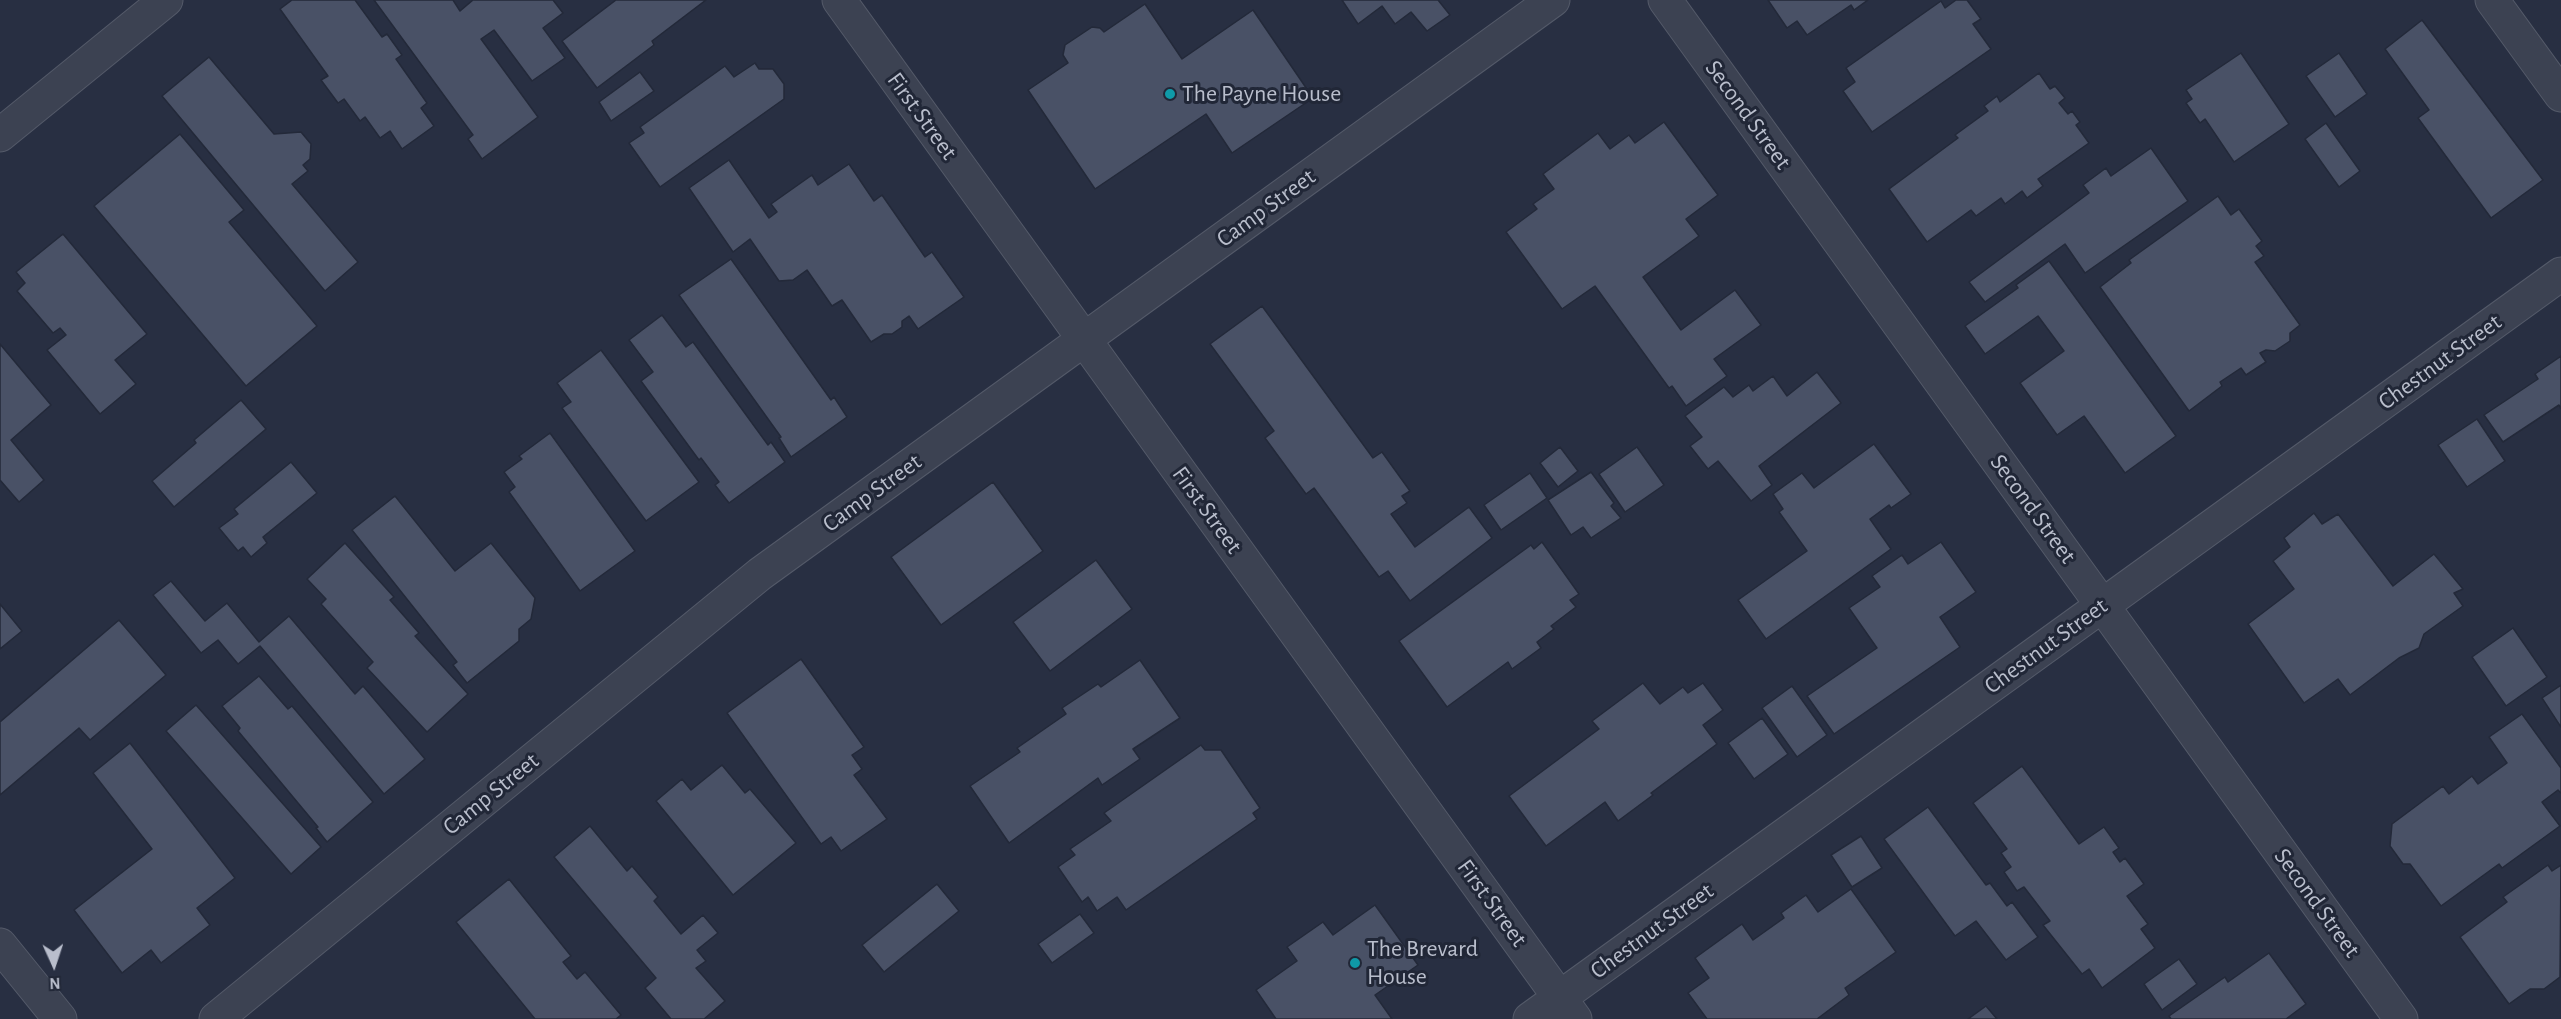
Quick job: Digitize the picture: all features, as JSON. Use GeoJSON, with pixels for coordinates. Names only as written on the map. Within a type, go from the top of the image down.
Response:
{"type":"FeatureCollection","features":[{"type":"Feature","properties":{"kind":"street"},"geometry":{"type":"LineString","coordinates":[[0,135],[166,0]]}},
{"type":"Feature","properties":{"kind":"street","name":"First Street"},"geometry":{"type":"LineString","coordinates":[[839,0],[1568,1008]]}},
{"type":"Feature","properties":{"kind":"street","name":"Camp Street"},"geometry":{"type":"LineString","coordinates":[[216,1019],[760,574],[1553,0]]}},
{"type":"Feature","properties":{"kind":"street","name":"Second Street"},"geometry":{"type":"LineString","coordinates":[[1665,0],[2401,1019]]}},
{"type":"Feature","properties":{"kind":"street"},"geometry":{"type":"LineString","coordinates":[[2492,0],[2561,95]]}},
{"type":"Feature","properties":{"kind":"street","name":"Chestnut Street"},"geometry":{"type":"LineString","coordinates":[[1530,1019],[1568,1008],[2102,606],[2561,274]]}},
{"type":"Feature","properties":{"kind":"street"},"geometry":{"type":"LineString","coordinates":[[0,945],[60,1019]]}},
{"type":"Feature","properties":{"kind":"building"},"geometry":{"type":"Polygon","coordinates":[[[292,0],[355,0],[382,37],[387,34],[402,55],[396,59],[427,103],[421,108],[434,126],[402,149],[390,131],[380,138],[365,117],[360,121],[344,99],[338,103],[321,80],[328,76],[280,9],[292,0]]]}},
{"type":"Feature","properties":{"kind":"building"},"geometry":{"type":"Polygon","coordinates":[[[374,0],[453,0],[460,11],[473,0],[553,0],[563,13],[543,28],[565,58],[532,81],[494,30],[481,39],[538,117],[482,159],[468,139],[473,135],[374,0]]]}},
{"type":"Feature","properties":{"kind":"building"},"geometry":{"type":"Polygon","coordinates":[[[616,0],[706,0],[652,41],[654,45],[597,88],[562,41],[616,0]]]}},
{"type":"Feature","properties":{"kind":"building"},"geometry":{"type":"Polygon","coordinates":[[[1342,0],[1438,0],[1450,15],[1427,31],[1411,12],[1395,24],[1382,6],[1358,24],[1342,0]]]}},
{"type":"Feature","properties":{"kind":"building"},"geometry":{"type":"Polygon","coordinates":[[[1768,0],[1868,0],[1854,10],[1851,5],[1807,35],[1797,21],[1787,28],[1768,0]]]}},
{"type":"Feature","properties":{"kind":"building"},"geometry":{"type":"Polygon","coordinates":[[[1956,0],[1967,0],[1981,19],[1973,24],[1991,49],[1872,132],[1843,91],[1855,82],[1846,68],[1941,1],[1945,8],[1956,0]]]}},
{"type":"Feature","properties":{"kind":"building","name":"The Payne House"},"geometry":{"type":"Polygon","coordinates":[[[1145,4],[1182,59],[1253,10],[1313,98],[1232,153],[1206,114],[1095,189],[1028,90],[1068,63],[1063,55],[1065,45],[1092,27],[1100,28],[1104,32],[1145,4]]]}},
{"type":"Feature","properties":{"kind":"building"},"geometry":{"type":"Polygon","coordinates":[[[2422,20],[2543,180],[2491,218],[2418,118],[2429,110],[2385,49],[2422,20]]]}},
{"type":"Feature","properties":{"kind":"building"},"geometry":{"type":"Polygon","coordinates":[[[2241,53],[2289,124],[2234,162],[2205,119],[2200,123],[2186,103],[2192,99],[2186,90],[2241,53]]]}},
{"type":"Feature","properties":{"kind":"building"},"geometry":{"type":"Polygon","coordinates":[[[2339,53],[2367,94],[2335,117],[2306,76],[2339,53]]]}},
{"type":"Feature","properties":{"kind":"building"},"geometry":{"type":"Polygon","coordinates":[[[209,57],[274,134],[301,132],[311,144],[310,159],[303,165],[308,171],[292,184],[358,262],[325,291],[162,96],[209,57]]]}},
{"type":"Feature","properties":{"kind":"building"},"geometry":{"type":"Polygon","coordinates":[[[755,63],[759,69],[773,69],[784,84],[784,99],[660,187],[629,143],[644,133],[640,127],[725,66],[734,77],[755,63]]]}},
{"type":"Feature","properties":{"kind":"building"},"geometry":{"type":"Polygon","coordinates":[[[640,72],[654,91],[611,121],[599,102],[640,72]]]}},
{"type":"Feature","properties":{"kind":"building"},"geometry":{"type":"Polygon","coordinates":[[[2039,73],[2050,89],[2055,86],[2065,98],[2059,103],[2068,114],[2072,111],[2080,122],[2076,125],[2089,143],[2038,179],[2043,186],[2027,198],[2022,191],[2005,204],[2001,198],[1976,216],[1971,210],[1927,242],[1889,189],[1958,138],[1955,135],[1988,111],[1984,106],[1997,96],[2000,102],[2039,73]]]}},
{"type":"Feature","properties":{"kind":"building"},"geometry":{"type":"Polygon","coordinates":[[[1664,122],[1718,195],[1686,219],[1699,236],[1643,277],[1681,330],[1735,290],[1761,325],[1714,359],[1727,376],[1686,406],[1672,386],[1669,388],[1595,286],[1562,309],[1506,232],[1537,209],[1533,204],[1554,189],[1543,174],[1598,133],[1610,149],[1629,135],[1635,143],[1664,122]]]}},
{"type":"Feature","properties":{"kind":"building"},"geometry":{"type":"Polygon","coordinates":[[[2326,123],[2360,171],[2339,187],[2305,139],[2326,123]]]}},
{"type":"Feature","properties":{"kind":"building"},"geometry":{"type":"Polygon","coordinates":[[[180,134],[244,210],[229,222],[317,326],[246,386],[94,206],[180,134]]]}},
{"type":"Feature","properties":{"kind":"building"},"geometry":{"type":"Polygon","coordinates":[[[2151,148],[2188,201],[2085,273],[2065,244],[1985,302],[1969,282],[2089,193],[2083,185],[2106,168],[2111,176],[2151,148]]]}},
{"type":"Feature","properties":{"kind":"building"},"geometry":{"type":"Polygon","coordinates":[[[729,160],[769,218],[777,212],[771,204],[812,175],[818,185],[849,164],[874,201],[882,195],[925,257],[932,252],[964,297],[918,329],[909,316],[902,321],[902,327],[892,334],[884,334],[871,342],[842,300],[832,306],[807,270],[793,280],[779,281],[750,239],[733,252],[689,188],[729,160]]]}},
{"type":"Feature","properties":{"kind":"building"},"geometry":{"type":"Polygon","coordinates":[[[2218,196],[2231,215],[2239,209],[2262,241],[2256,246],[2264,256],[2255,262],[2300,325],[2290,333],[2290,341],[2275,351],[2266,350],[2260,353],[2266,362],[2246,375],[2241,368],[2220,382],[2222,386],[2189,411],[2100,287],[2131,263],[2129,260],[2218,196]]]}},
{"type":"Feature","properties":{"kind":"building"},"geometry":{"type":"Polygon","coordinates":[[[63,234],[147,334],[115,360],[136,384],[100,414],[47,350],[66,335],[60,328],[53,333],[17,291],[25,283],[16,272],[63,234]]]}},
{"type":"Feature","properties":{"kind":"building"},"geometry":{"type":"Polygon","coordinates":[[[731,259],[831,400],[834,397],[847,417],[791,457],[779,438],[781,437],[679,295],[731,259]]]}},
{"type":"Feature","properties":{"kind":"building"},"geometry":{"type":"Polygon","coordinates":[[[2049,261],[2176,436],[2125,473],[2084,416],[2057,435],[2020,383],[2064,351],[2038,316],[1985,354],[1965,326],[2018,288],[2016,285],[2049,261]]]}},
{"type":"Feature","properties":{"kind":"building"},"geometry":{"type":"Polygon","coordinates":[[[1262,306],[1373,458],[1382,452],[1410,491],[1402,496],[1407,503],[1391,514],[1415,547],[1469,507],[1492,538],[1410,601],[1388,571],[1379,577],[1314,488],[1306,494],[1265,438],[1274,431],[1210,344],[1262,306]]]}},
{"type":"Feature","properties":{"kind":"building"},"geometry":{"type":"Polygon","coordinates":[[[662,315],[686,347],[693,342],[768,445],[771,442],[785,462],[729,503],[715,485],[719,482],[701,458],[699,460],[641,381],[653,372],[629,340],[662,315]]]}},
{"type":"Feature","properties":{"kind":"building"},"geometry":{"type":"Polygon","coordinates":[[[0,344],[51,405],[11,440],[44,480],[19,502],[0,480],[0,344]]]}},
{"type":"Feature","properties":{"kind":"building"},"geometry":{"type":"Polygon","coordinates":[[[601,350],[699,482],[646,521],[562,408],[571,402],[557,383],[601,350]]]}},
{"type":"Feature","properties":{"kind":"building"},"geometry":{"type":"Polygon","coordinates":[[[2561,356],[2561,409],[2559,405],[2503,442],[2484,415],[2538,379],[2535,374],[2561,356]]]}},
{"type":"Feature","properties":{"kind":"building"},"geometry":{"type":"Polygon","coordinates":[[[1817,372],[1841,403],[1759,466],[1772,485],[1751,501],[1718,461],[1708,469],[1690,446],[1702,437],[1685,416],[1724,387],[1733,397],[1749,385],[1753,391],[1773,376],[1787,396],[1817,372]]]}},
{"type":"Feature","properties":{"kind":"building"},"geometry":{"type":"Polygon","coordinates":[[[241,400],[266,429],[174,507],[152,481],[196,443],[194,440],[241,400]]]}},
{"type":"Feature","properties":{"kind":"building"},"geometry":{"type":"Polygon","coordinates":[[[2477,419],[2505,461],[2467,487],[2438,445],[2477,419]]]}},
{"type":"Feature","properties":{"kind":"building"},"geometry":{"type":"Polygon","coordinates":[[[550,433],[635,551],[580,591],[509,492],[515,487],[504,472],[522,459],[519,456],[550,433]]]}},
{"type":"Feature","properties":{"kind":"building"},"geometry":{"type":"Polygon","coordinates":[[[1874,444],[1911,494],[1891,508],[1889,505],[1870,519],[1891,549],[1766,639],[1738,600],[1807,551],[1779,512],[1783,509],[1773,494],[1802,473],[1814,488],[1874,444]]]}},
{"type":"Feature","properties":{"kind":"building"},"geometry":{"type":"Polygon","coordinates":[[[1560,447],[1578,471],[1558,487],[1540,463],[1560,447]]]}},
{"type":"Feature","properties":{"kind":"building"},"geometry":{"type":"Polygon","coordinates":[[[1637,447],[1664,485],[1625,512],[1599,474],[1637,447]]]}},
{"type":"Feature","properties":{"kind":"building"},"geometry":{"type":"Polygon","coordinates":[[[291,462],[317,493],[263,537],[267,543],[251,557],[243,547],[238,551],[219,528],[238,514],[234,509],[291,462]]]}},
{"type":"Feature","properties":{"kind":"building"},"geometry":{"type":"Polygon","coordinates":[[[1591,472],[1614,503],[1611,506],[1621,518],[1591,538],[1583,527],[1571,535],[1548,500],[1591,472]]]}},
{"type":"Feature","properties":{"kind":"building"},"geometry":{"type":"Polygon","coordinates":[[[1530,473],[1547,498],[1501,530],[1484,505],[1530,473]]]}},
{"type":"Feature","properties":{"kind":"building"},"geometry":{"type":"Polygon","coordinates":[[[993,482],[1043,551],[941,625],[891,557],[993,482]]]}},
{"type":"Feature","properties":{"kind":"building"},"geometry":{"type":"Polygon","coordinates":[[[395,496],[455,571],[491,543],[535,598],[531,619],[519,629],[519,641],[467,683],[453,665],[457,662],[352,530],[395,496]]]}},
{"type":"Feature","properties":{"kind":"building"},"geometry":{"type":"Polygon","coordinates":[[[2314,513],[2322,524],[2338,514],[2393,586],[2434,554],[2463,589],[2454,593],[2463,606],[2424,634],[2419,648],[2399,658],[2350,695],[2338,679],[2304,703],[2248,624],[2294,589],[2273,561],[2290,547],[2284,538],[2314,513]]]}},
{"type":"Feature","properties":{"kind":"building"},"geometry":{"type":"Polygon","coordinates":[[[1542,542],[1579,594],[1570,600],[1576,607],[1551,626],[1554,629],[1537,642],[1541,648],[1512,669],[1508,662],[1447,707],[1399,641],[1531,545],[1534,549],[1542,542]]]}},
{"type":"Feature","properties":{"kind":"building"},"geometry":{"type":"Polygon","coordinates":[[[1941,542],[1976,592],[1940,617],[1960,647],[1834,734],[1807,696],[1877,648],[1849,608],[1880,587],[1872,576],[1902,555],[1908,564],[1941,542]]]}},
{"type":"Feature","properties":{"kind":"building"},"geometry":{"type":"Polygon","coordinates":[[[345,543],[394,597],[390,600],[419,633],[415,636],[468,694],[427,732],[367,668],[373,662],[321,604],[326,599],[307,579],[345,543]]]}},
{"type":"Feature","properties":{"kind":"building"},"geometry":{"type":"Polygon","coordinates":[[[1096,560],[1132,609],[1050,671],[1013,622],[1096,560]]]}},
{"type":"Feature","properties":{"kind":"building"},"geometry":{"type":"Polygon","coordinates":[[[171,581],[205,621],[227,603],[259,642],[289,616],[355,694],[363,686],[425,759],[384,794],[260,646],[238,664],[218,640],[201,653],[153,595],[171,581]]]}},
{"type":"Feature","properties":{"kind":"building"},"geometry":{"type":"Polygon","coordinates":[[[0,604],[22,631],[0,649],[0,604]]]}},
{"type":"Feature","properties":{"kind":"building"},"geometry":{"type":"Polygon","coordinates":[[[119,620],[166,675],[90,740],[79,728],[0,795],[0,722],[119,620]]]}},
{"type":"Feature","properties":{"kind":"building"},"geometry":{"type":"Polygon","coordinates":[[[2513,628],[2547,677],[2506,706],[2472,657],[2513,628]]]}},
{"type":"Feature","properties":{"kind":"building"},"geometry":{"type":"Polygon","coordinates":[[[801,659],[864,747],[852,755],[862,769],[854,775],[887,819],[841,851],[831,837],[821,844],[727,713],[801,659]]]}},
{"type":"Feature","properties":{"kind":"building"},"geometry":{"type":"Polygon","coordinates":[[[1140,660],[1180,718],[1133,749],[1140,759],[1102,785],[1098,778],[1009,843],[970,786],[1020,752],[1017,748],[1066,714],[1062,708],[1098,684],[1101,687],[1140,660]]]}},
{"type":"Feature","properties":{"kind":"building"},"geometry":{"type":"Polygon","coordinates":[[[259,676],[288,709],[292,706],[373,802],[327,842],[316,828],[318,827],[238,731],[240,728],[222,706],[259,676]]]}},
{"type":"Feature","properties":{"kind":"building"},"geometry":{"type":"Polygon","coordinates":[[[1643,683],[1660,704],[1683,687],[1688,693],[1703,683],[1723,710],[1703,725],[1717,744],[1651,793],[1653,795],[1618,821],[1605,802],[1546,846],[1509,796],[1599,729],[1592,721],[1643,683]]]}},
{"type":"Feature","properties":{"kind":"building"},"geometry":{"type":"Polygon","coordinates":[[[2561,685],[2561,727],[2542,698],[2561,685]]]}},
{"type":"Feature","properties":{"kind":"building"},"geometry":{"type":"Polygon","coordinates":[[[1792,686],[1827,735],[1797,757],[1762,708],[1792,686]]]}},
{"type":"Feature","properties":{"kind":"building"},"geometry":{"type":"Polygon","coordinates":[[[196,705],[321,847],[291,874],[166,731],[196,705]]]}},
{"type":"Feature","properties":{"kind":"building"},"geometry":{"type":"Polygon","coordinates":[[[2522,714],[2561,768],[2561,793],[2558,790],[2542,802],[2560,826],[2502,868],[2499,864],[2441,906],[2410,864],[2403,864],[2390,846],[2392,824],[2443,786],[2449,794],[2472,776],[2478,784],[2507,763],[2489,737],[2522,714]]]}},
{"type":"Feature","properties":{"kind":"building"},"geometry":{"type":"Polygon","coordinates":[[[1762,718],[1788,754],[1754,779],[1728,743],[1762,718]]]}},
{"type":"Feature","properties":{"kind":"building"},"geometry":{"type":"Polygon","coordinates":[[[130,743],[235,878],[197,908],[210,925],[161,963],[151,950],[122,973],[74,910],[152,849],[93,773],[130,743]]]}},
{"type":"Feature","properties":{"kind":"building"},"geometry":{"type":"Polygon","coordinates":[[[1201,745],[1205,750],[1221,750],[1260,808],[1253,813],[1257,819],[1126,910],[1117,897],[1097,911],[1088,897],[1082,902],[1058,867],[1075,855],[1070,849],[1111,821],[1104,813],[1201,745]]]}},
{"type":"Feature","properties":{"kind":"building"},"geometry":{"type":"Polygon","coordinates":[[[722,765],[745,793],[750,789],[796,843],[733,895],[656,801],[682,779],[691,790],[722,765]]]}},
{"type":"Feature","properties":{"kind":"building"},"geometry":{"type":"Polygon","coordinates":[[[2022,766],[2079,844],[2104,827],[2119,848],[2113,852],[2120,862],[2125,858],[2144,884],[2127,896],[2148,924],[2141,929],[2155,948],[2102,988],[2089,969],[2082,974],[2043,925],[2050,921],[2024,887],[2017,891],[2004,872],[2011,867],[2001,853],[2007,849],[1973,803],[2022,766]]]}},
{"type":"Feature","properties":{"kind":"building"},"geometry":{"type":"Polygon","coordinates":[[[1928,807],[1986,885],[1990,883],[2007,906],[2012,902],[2038,937],[2006,960],[1976,921],[1955,936],[1884,839],[1928,807]]]}},
{"type":"Feature","properties":{"kind":"building"},"geometry":{"type":"Polygon","coordinates":[[[590,826],[627,871],[632,866],[658,897],[654,901],[681,934],[703,915],[718,933],[697,950],[706,961],[696,968],[725,1001],[704,1019],[671,1019],[645,988],[656,978],[554,857],[590,826]]]}},
{"type":"Feature","properties":{"kind":"building"},"geometry":{"type":"Polygon","coordinates":[[[1861,836],[1882,868],[1852,887],[1831,855],[1861,836]]]}},
{"type":"Feature","properties":{"kind":"building"},"geometry":{"type":"Polygon","coordinates":[[[2548,865],[2552,871],[2561,865],[2560,977],[2544,989],[2530,989],[2509,1004],[2460,937],[2507,902],[2503,897],[2548,865]]]}},
{"type":"Feature","properties":{"kind":"building"},"geometry":{"type":"Polygon","coordinates":[[[509,879],[571,956],[563,962],[577,979],[585,972],[621,1015],[616,1019],[535,1019],[456,922],[509,879]]]}},
{"type":"Feature","properties":{"kind":"building"},"geometry":{"type":"Polygon","coordinates":[[[937,884],[959,911],[884,972],[862,945],[937,884]]]}},
{"type":"Feature","properties":{"kind":"building"},"geometry":{"type":"Polygon","coordinates":[[[1851,889],[1896,952],[1845,988],[1849,995],[1817,1019],[1707,1019],[1688,993],[1709,978],[1695,958],[1742,924],[1753,940],[1784,918],[1781,913],[1806,895],[1818,912],[1851,889]]]}},
{"type":"Feature","properties":{"kind":"building","name":"The Brevard House"},"geometry":{"type":"Polygon","coordinates":[[[1375,905],[1418,965],[1375,995],[1392,1019],[1276,1019],[1256,990],[1297,961],[1287,947],[1323,922],[1333,935],[1375,905]]]}},
{"type":"Feature","properties":{"kind":"building"},"geometry":{"type":"Polygon","coordinates":[[[1080,914],[1094,933],[1052,963],[1038,944],[1080,914]]]}},
{"type":"Feature","properties":{"kind":"building"},"geometry":{"type":"Polygon","coordinates":[[[2269,953],[2306,1004],[2286,1019],[2171,1019],[2169,1016],[2225,977],[2228,982],[2269,953]]]}},
{"type":"Feature","properties":{"kind":"building"},"geometry":{"type":"Polygon","coordinates":[[[2179,959],[2197,984],[2162,1010],[2144,984],[2179,959]]]}},
{"type":"Feature","properties":{"kind":"building"},"geometry":{"type":"Polygon","coordinates":[[[1986,1006],[1997,1019],[1968,1019],[1986,1006]]]}},
{"type":"Feature","properties":{"kind":"place","name":"The Payne House"},"geometry":{"type":"Point","coordinates":[1170,94]}},
{"type":"Feature","properties":{"kind":"place","name":"The Brevard House"},"geometry":{"type":"Point","coordinates":[1355,963]}}]}
